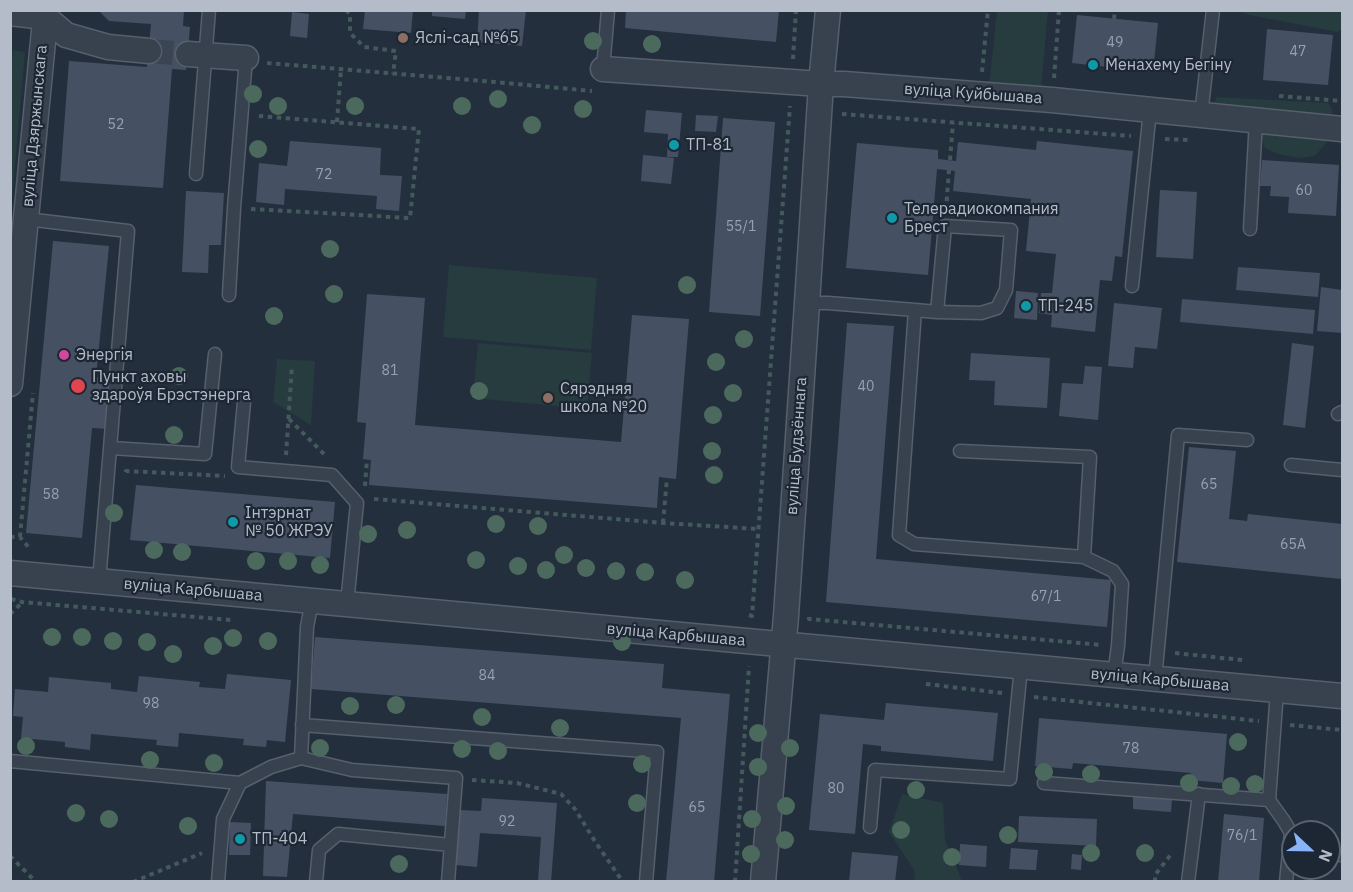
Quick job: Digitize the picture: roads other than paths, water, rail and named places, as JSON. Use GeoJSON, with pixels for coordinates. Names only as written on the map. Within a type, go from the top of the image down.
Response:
{"type":"FeatureCollection","features":[{"type":"Feature","properties":{"kind":"street","name":"вуліца Будзённага"},"geometry":{"type":"LineString","coordinates":[[763,882],[783,644],[828,10]]}},
{"type":"Feature","properties":{"kind":"street"},"geometry":{"type":"LineString","coordinates":[[10,13],[46,14],[66,35],[108,47],[149,51]]}},
{"type":"Feature","properties":{"kind":"street","name":"вуліца Дзяржынскага"},"geometry":{"type":"LineString","coordinates":[[10,384],[46,14]]}},
{"type":"Feature","properties":{"kind":"street"},"geometry":{"type":"LineString","coordinates":[[196,55],[245,60]]}},
{"type":"Feature","properties":{"kind":"street","name":"вуліца Куйбышава"},"geometry":{"type":"LineString","coordinates":[[603,69],[1052,100],[1342,129]]}},
{"type":"Feature","properties":{"kind":"street","name":"вуліца Карбышава"},"geometry":{"type":"LineString","coordinates":[[10,573],[1342,696]]}},
{"type":"Feature","properties":{"kind":"lane"},"geometry":{"type":"LineString","coordinates":[[196,174],[196,55],[209,10]]}},
{"type":"Feature","properties":{"kind":"lane"},"geometry":{"type":"LineString","coordinates":[[603,69],[608,10]]}},
{"type":"Feature","properties":{"kind":"lane"},"geometry":{"type":"LineString","coordinates":[[1201,115],[1213,10]]}},
{"type":"Feature","properties":{"kind":"lane"},"geometry":{"type":"LineString","coordinates":[[229,295],[245,60]]}},
{"type":"Feature","properties":{"kind":"lane"},"geometry":{"type":"LineString","coordinates":[[1132,286],[1150,110]]}},
{"type":"Feature","properties":{"kind":"lane"},"geometry":{"type":"LineString","coordinates":[[1250,229],[1256,120]]}},
{"type":"Feature","properties":{"kind":"lane"},"geometry":{"type":"LineString","coordinates":[[26,219],[129,231],[99,581]]}},
{"type":"Feature","properties":{"kind":"lane"},"geometry":{"type":"LineString","coordinates":[[807,303],[937,312],[981,313],[997,308],[1006,290],[1011,230],[945,226],[937,312]]}},
{"type":"Feature","properties":{"kind":"lane"},"geometry":{"type":"LineString","coordinates":[[915,310],[899,535],[914,544],[1084,556],[1113,571],[1122,584],[1114,675]]}},
{"type":"Feature","properties":{"kind":"lane"},"geometry":{"type":"LineString","coordinates":[[111,448],[205,454],[215,354]]}},
{"type":"Feature","properties":{"kind":"lane"},"geometry":{"type":"LineString","coordinates":[[244,402],[238,466],[332,475],[357,503],[347,604]]}},
{"type":"Feature","properties":{"kind":"lane"},"geometry":{"type":"LineString","coordinates":[[1155,679],[1178,435],[1247,440]]}},
{"type":"Feature","properties":{"kind":"lane"},"geometry":{"type":"LineString","coordinates":[[960,452],[1090,457],[1084,556]]}},
{"type":"Feature","properties":{"kind":"lane"},"geometry":{"type":"LineString","coordinates":[[1291,465],[1342,470]]}},
{"type":"Feature","properties":{"kind":"lane"},"geometry":{"type":"LineString","coordinates":[[301,758],[307,627],[312,601]]}},
{"type":"Feature","properties":{"kind":"lane"},"geometry":{"type":"LineString","coordinates":[[870,827],[875,770],[1010,779],[1021,667]]}},
{"type":"Feature","properties":{"kind":"lane"},"geometry":{"type":"LineString","coordinates":[[1274,691],[1266,800],[1283,820]]}},
{"type":"Feature","properties":{"kind":"lane"},"geometry":{"type":"LineString","coordinates":[[302,725],[657,752],[646,882]]}},
{"type":"Feature","properties":{"kind":"lane"},"geometry":{"type":"LineString","coordinates":[[10,761],[240,783],[271,767],[301,758],[352,770],[456,778],[448,882]]}},
{"type":"Feature","properties":{"kind":"lane"},"geometry":{"type":"LineString","coordinates":[[218,882],[223,819],[240,783]]}},
{"type":"Feature","properties":{"kind":"lane"},"geometry":{"type":"LineString","coordinates":[[1044,783],[1266,800]]}},
{"type":"Feature","properties":{"kind":"lane"},"geometry":{"type":"LineString","coordinates":[[1188,882],[1199,795]]}},
{"type":"Feature","properties":{"kind":"lane"},"geometry":{"type":"LineString","coordinates":[[316,882],[319,850],[338,834],[451,845]]}},
{"type":"Feature","properties":{"kind":"tunnel"},"geometry":{"type":"LineString","coordinates":[[149,51],[188,54]]}},
{"type":"Feature","properties":{"kind":"place","name":"Яслі-сад №65"},"geometry":{"type":"Point","coordinates":[403,38]}},
{"type":"Feature","properties":{"kind":"place","name":"Менахему Бегіну"},"geometry":{"type":"Point","coordinates":[1093,65]}},
{"type":"Feature","properties":{"kind":"place","name":"ТП-81"},"geometry":{"type":"Point","coordinates":[674,145]}},
{"type":"Feature","properties":{"kind":"place","name":"Телерадиокомпания Брест"},"geometry":{"type":"Point","coordinates":[892,218]}},
{"type":"Feature","properties":{"kind":"place","name":"ТП-245"},"geometry":{"type":"Point","coordinates":[1026,306]}},
{"type":"Feature","properties":{"kind":"place","name":"Энергія"},"geometry":{"type":"Point","coordinates":[64,355]}},
{"type":"Feature","properties":{"kind":"place","name":"Пункт аховы здароўя Брэстэнерга"},"geometry":{"type":"Point","coordinates":[78,386]}},
{"type":"Feature","properties":{"kind":"place","name":"Сярэдняя школа №20"},"geometry":{"type":"Point","coordinates":[548,398]}},
{"type":"Feature","properties":{"kind":"place","name":"Інтэрнат № 50 ЖРЭУ"},"geometry":{"type":"Point","coordinates":[233,522]}},
{"type":"Feature","properties":{"kind":"place","name":"ТП-404"},"geometry":{"type":"Point","coordinates":[240,839]}}]}
